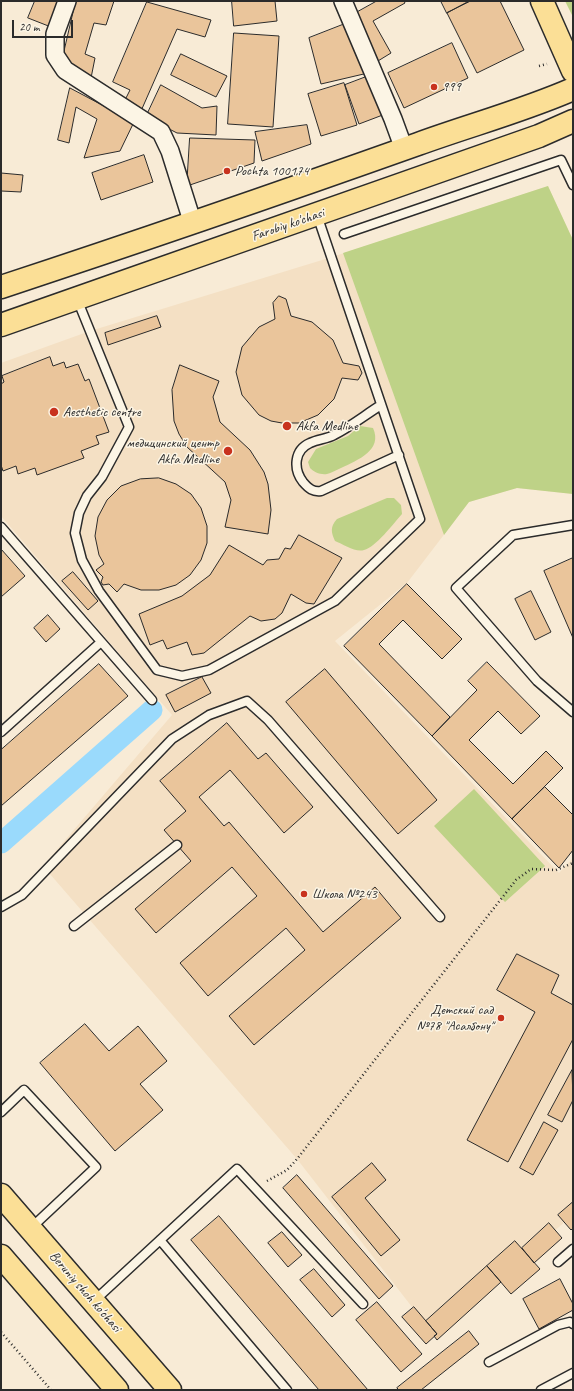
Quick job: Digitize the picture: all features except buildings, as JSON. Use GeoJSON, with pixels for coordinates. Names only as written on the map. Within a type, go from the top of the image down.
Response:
{"type":"FeatureCollection","features":[{"type":"Feature","properties":{"kind":"main road"},"geometry":{"type":"LineString","coordinates":[[542,1],[573,71]]}},
{"type":"Feature","properties":{"kind":"main road"},"geometry":{"type":"LineString","coordinates":[[1,287],[193,224],[539,103],[573,89]]}},
{"type":"Feature","properties":{"kind":"main road","name":"Farobiy ko'chasi"},"geometry":{"type":"LineString","coordinates":[[1,325],[539,136],[573,121]]}},
{"type":"Feature","properties":{"kind":"main road","name":"Beruniy shoh ko'chasi"},"geometry":{"type":"LineString","coordinates":[[1,1195],[169,1389]]}},
{"type":"Feature","properties":{"kind":"main road"},"geometry":{"type":"LineString","coordinates":[[1,1256],[117,1390]]}},
{"type":"Feature","properties":{"kind":"street"},"geometry":{"type":"LineString","coordinates":[[67,1],[55,34],[55,55],[65,70],[161,132],[170,151],[193,224]]}},
{"type":"Feature","properties":{"kind":"street"},"geometry":{"type":"LineString","coordinates":[[343,1],[393,119],[404,149]]}},
{"type":"Feature","properties":{"kind":"lane"},"geometry":{"type":"LineString","coordinates":[[344,234],[561,160],[573,185]]}},
{"type":"Feature","properties":{"kind":"lane"},"geometry":{"type":"LineString","coordinates":[[77,299],[129,427],[102,477],[87,496],[79,513],[75,533],[82,560],[99,591],[157,670],[182,676],[209,670],[335,601],[420,519],[317,214]]}},
{"type":"Feature","properties":{"kind":"lane"},"geometry":{"type":"LineString","coordinates":[[381,405],[333,436],[309,443],[300,451],[296,460],[299,474],[308,488],[312,491],[321,491],[399,455]]}},
{"type":"Feature","properties":{"kind":"lane"},"geometry":{"type":"LineString","coordinates":[[573,525],[513,535],[456,588],[537,681],[573,712]]}},
{"type":"Feature","properties":{"kind":"lane"},"geometry":{"type":"LineString","coordinates":[[1,528],[152,700]]}},
{"type":"Feature","properties":{"kind":"lane"},"geometry":{"type":"LineString","coordinates":[[1,732],[101,642]]}},
{"type":"Feature","properties":{"kind":"lane"},"geometry":{"type":"LineString","coordinates":[[1,907],[22,895],[172,739],[209,715],[246,701],[268,720],[440,917]]}},
{"type":"Feature","properties":{"kind":"lane"},"geometry":{"type":"LineString","coordinates":[[74,926],[177,845]]}},
{"type":"Feature","properties":{"kind":"lane"},"geometry":{"type":"LineString","coordinates":[[1,1112],[24,1090],[96,1167],[30,1229]]}},
{"type":"Feature","properties":{"kind":"lane"},"geometry":{"type":"LineString","coordinates":[[93,1301],[237,1169],[363,1304]]}},
{"type":"Feature","properties":{"kind":"lane"},"geometry":{"type":"LineString","coordinates":[[160,1240],[287,1390]]}},
{"type":"Feature","properties":{"kind":"lane"},"geometry":{"type":"LineString","coordinates":[[558,1262],[573,1249]]}},
{"type":"Feature","properties":{"kind":"lane"},"geometry":{"type":"LineString","coordinates":[[490,1362],[558,1325],[570,1322],[573,1324]]}},
{"type":"Feature","properties":{"kind":"lane"},"geometry":{"type":"LineString","coordinates":[[541,1390],[573,1373]]}},
{"type":"Feature","properties":{"kind":"path"},"geometry":{"type":"LineString","coordinates":[[244,1176],[267,1181],[287,1170],[516,880],[532,869],[556,870],[573,863]]}},
{"type":"Feature","properties":{"kind":"path"},"geometry":{"type":"LineString","coordinates":[[1,1332],[51,1390]]}},
{"type":"Feature","properties":{"kind":"shaded area"},"geometry":{"type":"Polygon","coordinates":[[[548,186],[573,240],[573,494],[517,488],[469,502],[407,583],[335,641],[559,873],[573,858],[573,1215],[433,1334],[297,1159],[43,866],[172,715],[1,516],[1,363],[90,331],[332,257],[548,186]]]}},
{"type":"Feature","properties":{"kind":"green space"},"geometry":{"type":"Polygon","coordinates":[[[565,1],[573,1],[573,17],[565,1]]]}},
{"type":"Feature","properties":{"kind":"green space"},"geometry":{"type":"Polygon","coordinates":[[[548,186],[573,240],[573,494],[517,488],[469,502],[444,535],[343,253],[548,186]]]}},
{"type":"Feature","properties":{"kind":"green space"},"geometry":{"type":"Polygon","coordinates":[[[360,426],[373,428],[375,442],[367,453],[361,458],[327,474],[317,473],[310,468],[308,462],[316,449],[348,436],[360,426]]]}},
{"type":"Feature","properties":{"kind":"green space"},"geometry":{"type":"Polygon","coordinates":[[[387,498],[394,498],[401,505],[402,514],[374,545],[361,551],[335,541],[332,530],[337,519],[387,498]]]}},
{"type":"Feature","properties":{"kind":"green space"},"geometry":{"type":"Polygon","coordinates":[[[474,789],[545,866],[505,902],[434,826],[474,789]]]}},
{"type":"Feature","properties":{"kind":"waterway"},"geometry":{"type":"LineString","coordinates":[[1,843],[152,710]]}},
{"type":"Feature","properties":{"kind":"place","name":"999"},"geometry":{"type":"Point","coordinates":[434,87]}},
{"type":"Feature","properties":{"kind":"place","name":"Pochta 100174"},"geometry":{"type":"Point","coordinates":[227,171]}},
{"type":"Feature","properties":{"kind":"place","name":"Aesthetic centre"},"geometry":{"type":"Point","coordinates":[54,412]}},
{"type":"Feature","properties":{"kind":"place","name":"Akfa Medline"},"geometry":{"type":"Point","coordinates":[287,426]}},
{"type":"Feature","properties":{"kind":"place","name":"медицинский центр Akfa Medline"},"geometry":{"type":"Point","coordinates":[228,451]}},
{"type":"Feature","properties":{"kind":"place","name":"Школа №243"},"geometry":{"type":"Point","coordinates":[304,894]}},
{"type":"Feature","properties":{"kind":"place","name":"Детский сад №78 \"Асалбону\""},"geometry":{"type":"Point","coordinates":[501,1018]}}]}
